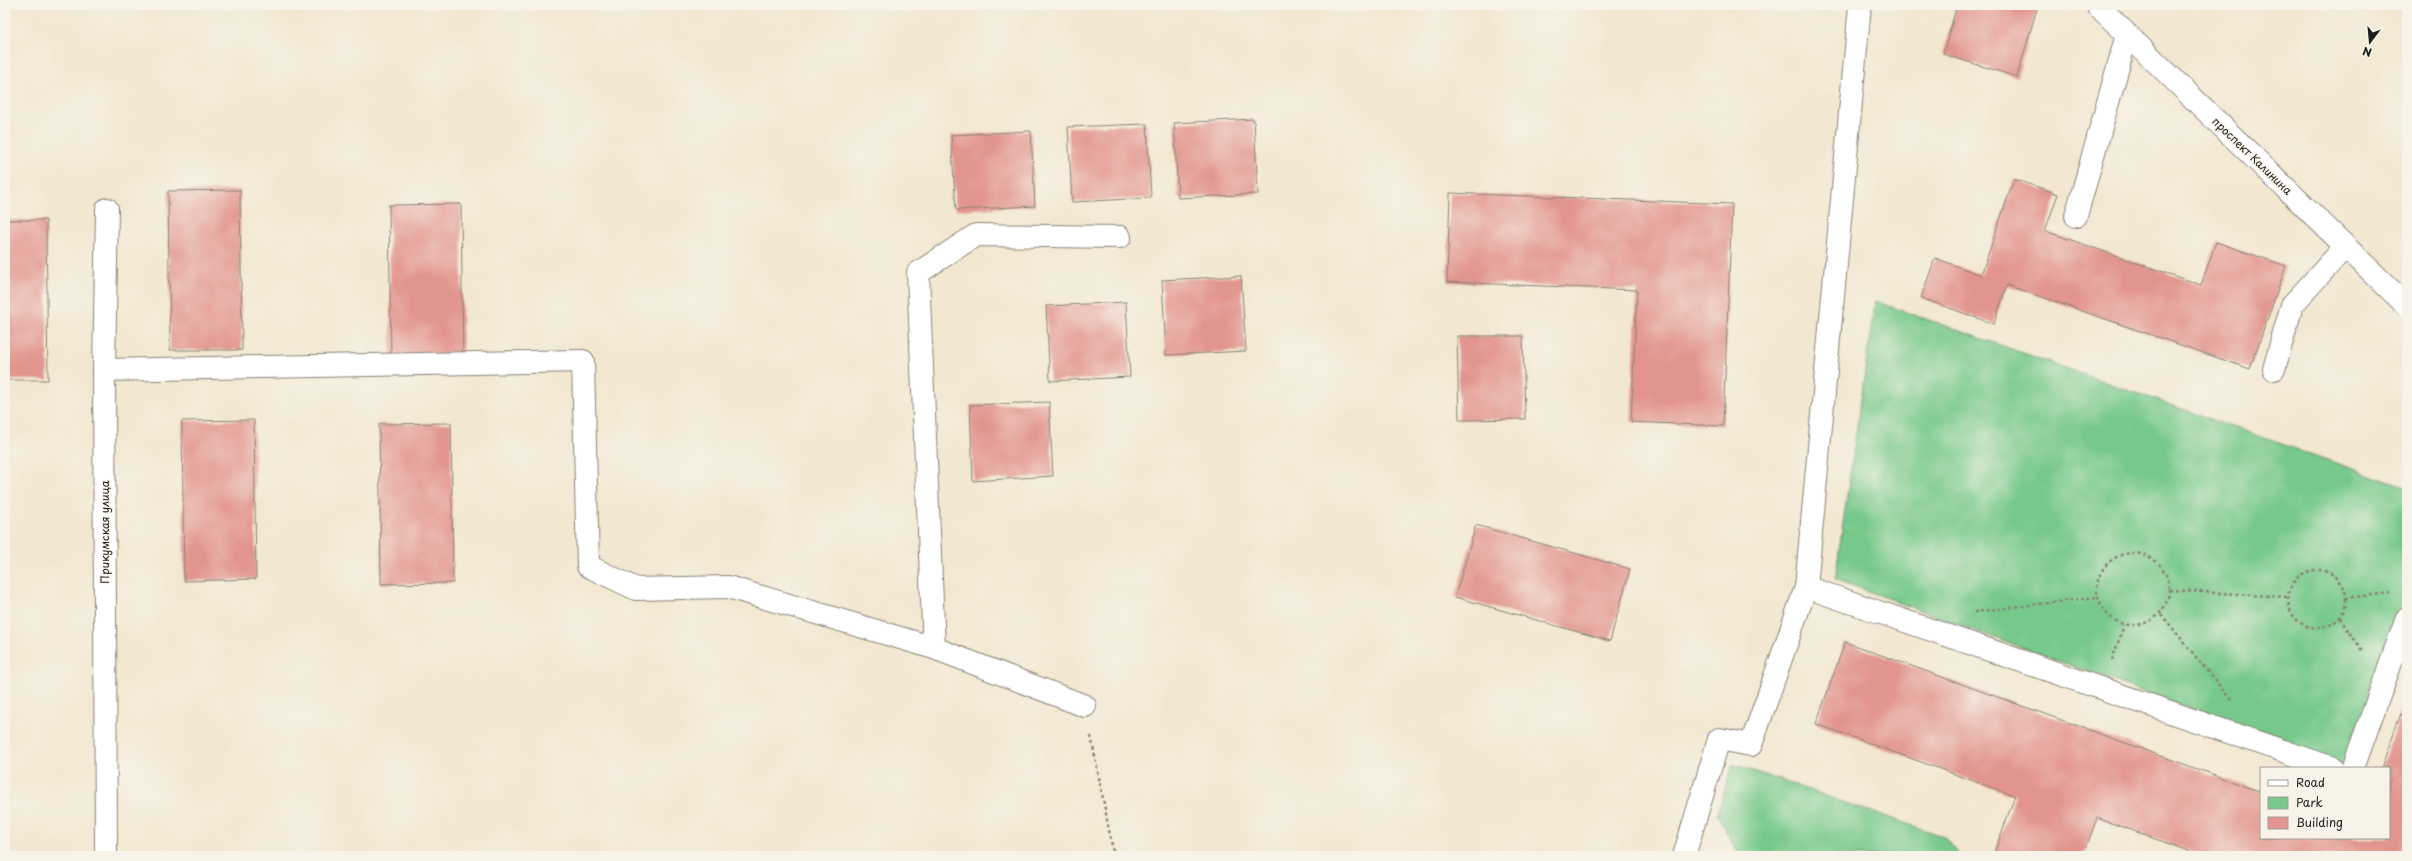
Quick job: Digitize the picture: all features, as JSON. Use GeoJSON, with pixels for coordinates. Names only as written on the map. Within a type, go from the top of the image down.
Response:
{"type":"FeatureCollection","features":[{"type":"Feature","properties":{"kind":"street"},"geometry":{"type":"LineString","coordinates":[[1684,856],[1719,739],[1750,745],[1806,587],[1860,5]]}},
{"type":"Feature","properties":{"kind":"street","name":"проспект Калинина"},"geometry":{"type":"LineString","coordinates":[[2097,5],[2407,306]]}},
{"type":"Feature","properties":{"kind":"street"},"geometry":{"type":"LineString","coordinates":[[2076,216],[2127,35]]}},
{"type":"Feature","properties":{"kind":"street","name":"Прикумская улица"},"geometry":{"type":"LineString","coordinates":[[106,856],[104,370],[107,209]]}},
{"type":"Feature","properties":{"kind":"street"},"geometry":{"type":"LineString","coordinates":[[934,648],[918,273],[976,236],[1120,237]]}},
{"type":"Feature","properties":{"kind":"street"},"geometry":{"type":"LineString","coordinates":[[2274,369],[2292,305],[2346,246]]}},
{"type":"Feature","properties":{"kind":"street"},"geometry":{"type":"LineString","coordinates":[[104,370],[583,362],[588,566],[636,588],[728,586],[934,648],[1085,706]]}},
{"type":"Feature","properties":{"kind":"street"},"geometry":{"type":"LineString","coordinates":[[1806,587],[2330,767]]}},
{"type":"Feature","properties":{"kind":"street"},"geometry":{"type":"LineString","coordinates":[[2353,767],[2407,618]]}},
{"type":"Feature","properties":{"kind":"path"},"geometry":{"type":"LineString","coordinates":[[2126,553],[2143,554],[2157,561],[2166,574],[2170,590],[2168,603],[2161,614],[2150,622],[2138,626],[2124,625],[2111,619],[2102,609],[2097,597],[2097,582],[2102,570],[2112,559],[2126,553]]}},
{"type":"Feature","properties":{"kind":"path"},"geometry":{"type":"LineString","coordinates":[[2322,570],[2334,575],[2342,585],[2346,598],[2345,608],[2340,618],[2331,625],[2320,628],[2310,627],[2300,623],[2288,607],[2287,597],[2290,588],[2298,577],[2309,571],[2322,570]]}},
{"type":"Feature","properties":{"kind":"path"},"geometry":{"type":"LineString","coordinates":[[2170,590],[2287,597]]}},
{"type":"Feature","properties":{"kind":"path"},"geometry":{"type":"LineString","coordinates":[[2346,598],[2392,593]]}},
{"type":"Feature","properties":{"kind":"path"},"geometry":{"type":"LineString","coordinates":[[1972,612],[2097,597]]}},
{"type":"Feature","properties":{"kind":"path"},"geometry":{"type":"LineString","coordinates":[[2161,614],[2234,704]]}},
{"type":"Feature","properties":{"kind":"path"},"geometry":{"type":"LineString","coordinates":[[2103,689],[2124,625]]}},
{"type":"Feature","properties":{"kind":"path"},"geometry":{"type":"LineString","coordinates":[[1085,706],[1114,856]]}},
{"type":"Feature","properties":{"kind":"green space"},"geometry":{"type":"Polygon","coordinates":[[[1875,301],[2407,488],[2407,636],[2350,767],[1835,579],[1875,301]]]}},
{"type":"Feature","properties":{"kind":"green space"},"geometry":{"type":"Polygon","coordinates":[[[1733,764],[1945,837],[1960,856],[1739,856],[1717,814],[1733,764]]]}},
{"type":"Feature","properties":{"kind":"building"},"geometry":{"type":"Polygon","coordinates":[[[1957,5],[2038,5],[2017,77],[1943,54],[1957,5]]]}},
{"type":"Feature","properties":{"kind":"building"},"geometry":{"type":"Polygon","coordinates":[[[1254,119],[1258,194],[1178,198],[1174,123],[1254,119]]]}},
{"type":"Feature","properties":{"kind":"building"},"geometry":{"type":"Polygon","coordinates":[[[1147,124],[1151,198],[1072,202],[1068,127],[1147,124]]]}},
{"type":"Feature","properties":{"kind":"building"},"geometry":{"type":"Polygon","coordinates":[[[1031,131],[1035,206],[956,210],[951,135],[1031,131]]]}},
{"type":"Feature","properties":{"kind":"building"},"geometry":{"type":"Polygon","coordinates":[[[2014,179],[2058,194],[2045,231],[2201,285],[2216,242],[2286,266],[2250,369],[2007,285],[1994,324],[1921,298],[1935,258],[1981,275],[2014,179]]]}},
{"type":"Feature","properties":{"kind":"building"},"geometry":{"type":"Polygon","coordinates":[[[240,190],[242,350],[170,350],[168,191],[240,190]]]}},
{"type":"Feature","properties":{"kind":"building"},"geometry":{"type":"Polygon","coordinates":[[[1450,193],[1732,204],[1723,426],[1631,422],[1637,290],[1447,282],[1450,193]]]}},
{"type":"Feature","properties":{"kind":"building"},"geometry":{"type":"Polygon","coordinates":[[[461,204],[463,364],[391,365],[389,205],[461,204]]]}},
{"type":"Feature","properties":{"kind":"building"},"geometry":{"type":"Polygon","coordinates":[[[5,220],[46,220],[48,380],[5,380],[5,220]]]}},
{"type":"Feature","properties":{"kind":"building"},"geometry":{"type":"Polygon","coordinates":[[[1241,276],[1246,351],[1166,355],[1162,280],[1241,276]]]}},
{"type":"Feature","properties":{"kind":"building"},"geometry":{"type":"Polygon","coordinates":[[[1126,302],[1130,377],[1050,381],[1046,306],[1126,302]]]}},
{"type":"Feature","properties":{"kind":"building"},"geometry":{"type":"Polygon","coordinates":[[[1457,336],[1523,336],[1525,419],[1459,420],[1457,336]]]}},
{"type":"Feature","properties":{"kind":"building"},"geometry":{"type":"Polygon","coordinates":[[[1049,402],[1053,476],[973,481],[970,405],[1049,402]]]}},
{"type":"Feature","properties":{"kind":"building"},"geometry":{"type":"Polygon","coordinates":[[[254,420],[256,579],[184,581],[182,421],[254,420]]]}},
{"type":"Feature","properties":{"kind":"building"},"geometry":{"type":"Polygon","coordinates":[[[451,423],[453,583],[381,584],[379,424],[451,423]]]}},
{"type":"Feature","properties":{"kind":"building"},"geometry":{"type":"Polygon","coordinates":[[[1476,525],[1630,569],[1610,641],[1455,597],[1476,525]]]}},
{"type":"Feature","properties":{"kind":"building"},"geometry":{"type":"Polygon","coordinates":[[[1845,642],[2260,792],[2260,839],[2390,839],[2390,767],[2381,767],[2407,697],[2407,856],[2203,856],[2097,818],[2083,856],[1993,856],[2015,796],[1816,724],[1845,642]]]}}]}
